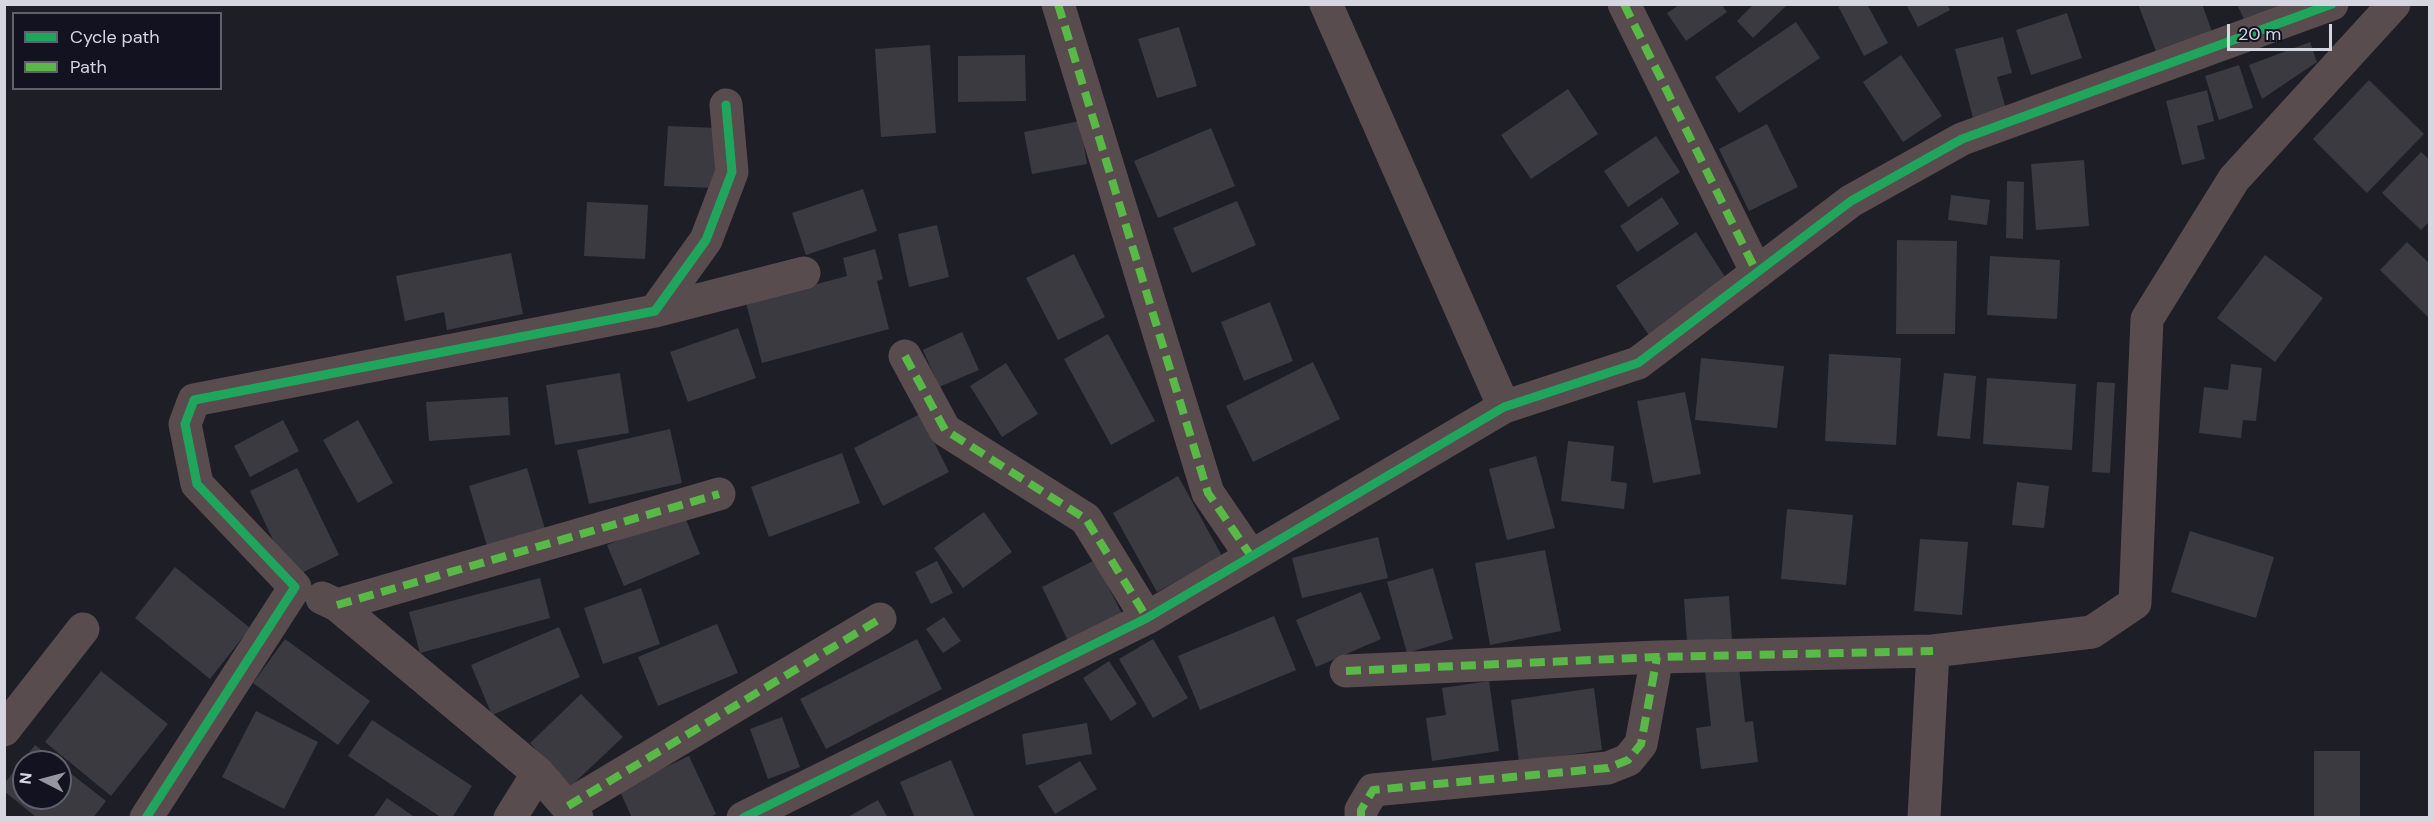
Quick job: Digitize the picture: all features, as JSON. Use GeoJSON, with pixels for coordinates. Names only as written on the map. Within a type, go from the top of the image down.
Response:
{"type":"FeatureCollection","features":[{"type":"Feature","properties":{"kind":"street"},"geometry":{"type":"LineString","coordinates":[[1058,4],[1208,494],[1251,556]]}},
{"type":"Feature","properties":{"kind":"street"},"geometry":{"type":"LineString","coordinates":[[1326,4],[1504,407]]}},
{"type":"Feature","properties":{"kind":"street"},"geometry":{"type":"LineString","coordinates":[[1624,4],[1757,273]]}},
{"type":"Feature","properties":{"kind":"street"},"geometry":{"type":"LineString","coordinates":[[743,818],[1147,618],[1504,407],[1638,363],[1851,201],[1962,139],[2332,4]]}},
{"type":"Feature","properties":{"kind":"street"},"geometry":{"type":"LineString","coordinates":[[1346,671],[1657,657],[1934,651],[2092,632],[2135,603],[2147,319],[2234,179],[2394,4]]}},
{"type":"Feature","properties":{"kind":"street"},"geometry":{"type":"LineString","coordinates":[[655,311],[706,240],[732,172],[726,105]]}},
{"type":"Feature","properties":{"kind":"street"},"geometry":{"type":"LineString","coordinates":[[804,273],[655,311],[194,400],[185,424],[197,484],[295,588],[337,605],[538,773],[573,812],[880,619]]}},
{"type":"Feature","properties":{"kind":"street"},"geometry":{"type":"LineString","coordinates":[[905,356],[945,430],[1086,519],[1147,618]]}},
{"type":"Feature","properties":{"kind":"street"},"geometry":{"type":"LineString","coordinates":[[337,605],[718,494]]}},
{"type":"Feature","properties":{"kind":"street"},"geometry":{"type":"LineString","coordinates":[[146,818],[295,588]]}},
{"type":"Feature","properties":{"kind":"street"},"geometry":{"type":"LineString","coordinates":[[4,730],[83,629]]}},
{"type":"Feature","properties":{"kind":"street"},"geometry":{"type":"LineString","coordinates":[[1924,818],[1934,651]]}},
{"type":"Feature","properties":{"kind":"street"},"geometry":{"type":"LineString","coordinates":[[1361,818],[1361,810],[1373,790],[1608,768],[1628,760],[1641,744],[1657,657]]}},
{"type":"Feature","properties":{"kind":"street"},"geometry":{"type":"LineString","coordinates":[[510,818],[538,773]]}},
{"type":"Feature","properties":{"kind":"building"},"geometry":{"type":"Polygon","coordinates":[[[1754,4],[1788,4],[1753,38],[1737,21],[1754,4]]]}},
{"type":"Feature","properties":{"kind":"building"},"geometry":{"type":"Polygon","coordinates":[[[1837,4],[1867,4],[1888,43],[1864,56],[1837,4]]]}},
{"type":"Feature","properties":{"kind":"building"},"geometry":{"type":"Polygon","coordinates":[[[1906,4],[1947,4],[1950,10],[1918,27],[1906,4]]]}},
{"type":"Feature","properties":{"kind":"building"},"geometry":{"type":"Polygon","coordinates":[[[2138,4],[2202,4],[2212,32],[2157,54],[2138,4]]]}},
{"type":"Feature","properties":{"kind":"building"},"geometry":{"type":"Polygon","coordinates":[[[2237,4],[2293,4],[2247,26],[2237,4]]]}},
{"type":"Feature","properties":{"kind":"building"},"geometry":{"type":"Polygon","coordinates":[[[1679,5],[1722,5],[1727,12],[1686,41],[1667,13],[1679,5]]]}},
{"type":"Feature","properties":{"kind":"building"},"geometry":{"type":"Polygon","coordinates":[[[2067,13],[2082,58],[2031,75],[2016,30],[2067,13]]]}},
{"type":"Feature","properties":{"kind":"building"},"geometry":{"type":"Polygon","coordinates":[[[1796,22],[1820,58],[1739,113],[1715,77],[1796,22]]]}},
{"type":"Feature","properties":{"kind":"building"},"geometry":{"type":"Polygon","coordinates":[[[1179,27],[1197,86],[1157,98],[1138,39],[1179,27]]]}},
{"type":"Feature","properties":{"kind":"building"},"geometry":{"type":"Polygon","coordinates":[[[2003,37],[2012,73],[1997,77],[2006,109],[1973,118],[1955,49],[2003,37]]]}},
{"type":"Feature","properties":{"kind":"building"},"geometry":{"type":"Polygon","coordinates":[[[2310,42],[2317,62],[2262,99],[2249,65],[2310,42]]]}},
{"type":"Feature","properties":{"kind":"building"},"geometry":{"type":"Polygon","coordinates":[[[930,45],[936,133],[881,137],[875,49],[930,45]]]}},
{"type":"Feature","properties":{"kind":"building"},"geometry":{"type":"Polygon","coordinates":[[[1025,55],[1026,101],[958,102],[958,56],[1025,55]]]}},
{"type":"Feature","properties":{"kind":"building"},"geometry":{"type":"Polygon","coordinates":[[[1901,55],[1942,116],[1903,142],[1863,82],[1901,55]]]}},
{"type":"Feature","properties":{"kind":"building"},"geometry":{"type":"Polygon","coordinates":[[[2239,65],[2253,108],[2219,120],[2205,76],[2239,65]]]}},
{"type":"Feature","properties":{"kind":"building"},"geometry":{"type":"Polygon","coordinates":[[[2369,80],[2424,134],[2367,193],[2313,139],[2369,80]]]}},
{"type":"Feature","properties":{"kind":"building"},"geometry":{"type":"Polygon","coordinates":[[[1568,89],[1598,134],[1531,179],[1501,135],[1568,89]]]}},
{"type":"Feature","properties":{"kind":"building"},"geometry":{"type":"Polygon","coordinates":[[[2207,90],[2214,121],[2197,126],[2205,159],[2182,165],[2166,101],[2207,90]]]}},
{"type":"Feature","properties":{"kind":"building"},"geometry":{"type":"Polygon","coordinates":[[[1080,121],[1087,164],[1032,174],[1024,132],[1080,121]]]}},
{"type":"Feature","properties":{"kind":"building"},"geometry":{"type":"Polygon","coordinates":[[[1767,124],[1798,187],[1749,211],[1719,149],[1767,124]]]}},
{"type":"Feature","properties":{"kind":"building"},"geometry":{"type":"Polygon","coordinates":[[[668,126],[717,128],[714,188],[664,186],[668,126]]]}},
{"type":"Feature","properties":{"kind":"building"},"geometry":{"type":"Polygon","coordinates":[[[1211,128],[1235,186],[1158,218],[1134,161],[1211,128]]]}},
{"type":"Feature","properties":{"kind":"building"},"geometry":{"type":"Polygon","coordinates":[[[1656,136],[1680,172],[1628,207],[1604,171],[1656,136]]]}},
{"type":"Feature","properties":{"kind":"building"},"geometry":{"type":"Polygon","coordinates":[[[2421,152],[2430,160],[2430,221],[2421,230],[2382,193],[2421,152]]]}},
{"type":"Feature","properties":{"kind":"building"},"geometry":{"type":"Polygon","coordinates":[[[2084,160],[2089,226],[2036,230],[2031,164],[2084,160]]]}},
{"type":"Feature","properties":{"kind":"building"},"geometry":{"type":"Polygon","coordinates":[[[2007,181],[2024,182],[2023,239],[2006,238],[2007,181]]]}},
{"type":"Feature","properties":{"kind":"building"},"geometry":{"type":"Polygon","coordinates":[[[863,189],[877,231],[806,255],[792,213],[863,189]]]}},
{"type":"Feature","properties":{"kind":"building"},"geometry":{"type":"Polygon","coordinates":[[[1951,195],[1990,200],[1987,225],[1948,220],[1951,195]]]}},
{"type":"Feature","properties":{"kind":"building"},"geometry":{"type":"Polygon","coordinates":[[[1662,197],[1679,224],[1637,252],[1620,226],[1662,197]]]}},
{"type":"Feature","properties":{"kind":"building"},"geometry":{"type":"Polygon","coordinates":[[[1237,201],[1256,245],[1192,273],[1173,228],[1237,201]]]}},
{"type":"Feature","properties":{"kind":"building"},"geometry":{"type":"Polygon","coordinates":[[[587,202],[648,205],[645,259],[584,256],[587,202]]]}},
{"type":"Feature","properties":{"kind":"building"},"geometry":{"type":"Polygon","coordinates":[[[937,225],[949,277],[909,287],[898,234],[937,225]]]}},
{"type":"Feature","properties":{"kind":"building"},"geometry":{"type":"Polygon","coordinates":[[[1696,232],[1729,283],[1650,337],[1616,286],[1696,232]]]}},
{"type":"Feature","properties":{"kind":"building"},"geometry":{"type":"Polygon","coordinates":[[[1897,240],[1957,241],[1955,334],[1896,334],[1897,240]]]}},
{"type":"Feature","properties":{"kind":"building"},"geometry":{"type":"Polygon","coordinates":[[[2407,242],[2430,264],[2430,319],[2380,270],[2407,242]]]}},
{"type":"Feature","properties":{"kind":"building"},"geometry":{"type":"Polygon","coordinates":[[[875,249],[883,279],[877,281],[889,329],[762,363],[746,303],[847,276],[843,258],[875,249]]]}},
{"type":"Feature","properties":{"kind":"building"},"geometry":{"type":"Polygon","coordinates":[[[511,253],[523,314],[447,330],[444,312],[405,321],[396,276],[511,253]]]}},
{"type":"Feature","properties":{"kind":"building"},"geometry":{"type":"Polygon","coordinates":[[[1074,254],[1105,317],[1058,340],[1026,278],[1074,254]]]}},
{"type":"Feature","properties":{"kind":"building"},"geometry":{"type":"Polygon","coordinates":[[[2265,255],[2323,298],[2275,362],[2217,318],[2265,255]]]}},
{"type":"Feature","properties":{"kind":"building"},"geometry":{"type":"Polygon","coordinates":[[[1990,256],[2060,260],[2057,319],[1987,315],[1990,256]]]}},
{"type":"Feature","properties":{"kind":"building"},"geometry":{"type":"Polygon","coordinates":[[[1270,302],[1293,361],[1244,381],[1221,322],[1270,302]]]}},
{"type":"Feature","properties":{"kind":"building"},"geometry":{"type":"Polygon","coordinates":[[[738,328],[756,378],[688,402],[670,352],[738,328]]]}},
{"type":"Feature","properties":{"kind":"building"},"geometry":{"type":"Polygon","coordinates":[[[962,332],[979,370],[939,387],[923,350],[962,332]]]}},
{"type":"Feature","properties":{"kind":"building"},"geometry":{"type":"Polygon","coordinates":[[[1108,334],[1155,421],[1111,445],[1064,359],[1108,334]]]}},
{"type":"Feature","properties":{"kind":"building"},"geometry":{"type":"Polygon","coordinates":[[[1829,354],[1901,358],[1896,445],[1825,441],[1829,354]]]}},
{"type":"Feature","properties":{"kind":"building"},"geometry":{"type":"Polygon","coordinates":[[[1701,358],[1784,366],[1777,428],[1695,420],[1701,358]]]}},
{"type":"Feature","properties":{"kind":"building"},"geometry":{"type":"Polygon","coordinates":[[[1313,362],[1340,419],[1253,462],[1226,406],[1313,362]]]}},
{"type":"Feature","properties":{"kind":"building"},"geometry":{"type":"Polygon","coordinates":[[[1006,363],[1038,414],[1002,437],[970,386],[1006,363]]]}},
{"type":"Feature","properties":{"kind":"building"},"geometry":{"type":"Polygon","coordinates":[[[2231,364],[2262,368],[2256,421],[2243,420],[2241,438],[2199,433],[2204,387],[2228,390],[2231,364]]]}},
{"type":"Feature","properties":{"kind":"building"},"geometry":{"type":"Polygon","coordinates":[[[620,373],[629,433],[555,445],[546,385],[620,373]]]}},
{"type":"Feature","properties":{"kind":"building"},"geometry":{"type":"Polygon","coordinates":[[[1944,373],[1976,376],[1970,439],[1937,436],[1944,373]]]}},
{"type":"Feature","properties":{"kind":"building"},"geometry":{"type":"Polygon","coordinates":[[[1987,378],[2076,384],[2072,450],[1983,444],[1987,378]]]}},
{"type":"Feature","properties":{"kind":"building"},"geometry":{"type":"Polygon","coordinates":[[[2097,382],[2115,383],[2110,473],[2092,472],[2097,382]]]}},
{"type":"Feature","properties":{"kind":"building"},"geometry":{"type":"Polygon","coordinates":[[[1685,392],[1701,474],[1653,483],[1637,401],[1685,392]]]}},
{"type":"Feature","properties":{"kind":"building"},"geometry":{"type":"Polygon","coordinates":[[[508,397],[510,435],[429,441],[426,402],[508,397]]]}},
{"type":"Feature","properties":{"kind":"building"},"geometry":{"type":"Polygon","coordinates":[[[920,414],[949,472],[883,506],[854,448],[920,414]]]}},
{"type":"Feature","properties":{"kind":"building"},"geometry":{"type":"Polygon","coordinates":[[[283,420],[299,451],[250,477],[234,446],[283,420]]]}},
{"type":"Feature","properties":{"kind":"building"},"geometry":{"type":"Polygon","coordinates":[[[358,420],[393,483],[358,503],[323,440],[358,420]]]}},
{"type":"Feature","properties":{"kind":"building"},"geometry":{"type":"Polygon","coordinates":[[[670,429],[682,483],[589,504],[577,450],[670,429]]]}},
{"type":"Feature","properties":{"kind":"building"},"geometry":{"type":"Polygon","coordinates":[[[1568,441],[1614,446],[1611,481],[1627,483],[1624,509],[1561,501],[1568,441]]]}},
{"type":"Feature","properties":{"kind":"building"},"geometry":{"type":"Polygon","coordinates":[[[842,453],[860,503],[769,537],[751,487],[842,453]]]}},
{"type":"Feature","properties":{"kind":"building"},"geometry":{"type":"Polygon","coordinates":[[[1536,456],[1555,528],[1507,540],[1489,469],[1536,456]]]}},
{"type":"Feature","properties":{"kind":"building"},"geometry":{"type":"Polygon","coordinates":[[[297,468],[339,555],[291,578],[250,491],[297,468]]]}},
{"type":"Feature","properties":{"kind":"building"},"geometry":{"type":"Polygon","coordinates":[[[527,468],[545,529],[487,546],[469,486],[527,468]]]}},
{"type":"Feature","properties":{"kind":"building"},"geometry":{"type":"Polygon","coordinates":[[[1178,476],[1222,556],[1157,592],[1113,513],[1178,476]]]}},
{"type":"Feature","properties":{"kind":"building"},"geometry":{"type":"Polygon","coordinates":[[[2017,482],[2049,486],[2044,528],[2012,525],[2017,482]]]}},
{"type":"Feature","properties":{"kind":"building"},"geometry":{"type":"Polygon","coordinates":[[[1787,509],[1853,515],[1846,585],[1781,579],[1787,509]]]}},
{"type":"Feature","properties":{"kind":"building"},"geometry":{"type":"Polygon","coordinates":[[[683,512],[700,554],[624,586],[607,545],[683,512]]]}},
{"type":"Feature","properties":{"kind":"building"},"geometry":{"type":"Polygon","coordinates":[[[984,512],[1012,552],[963,588],[934,548],[984,512]]]}},
{"type":"Feature","properties":{"kind":"building"},"geometry":{"type":"Polygon","coordinates":[[[2190,531],[2274,557],[2256,618],[2171,592],[2190,531]]]}},
{"type":"Feature","properties":{"kind":"building"},"geometry":{"type":"Polygon","coordinates":[[[1378,537],[1388,578],[1302,598],[1292,558],[1378,537]]]}},
{"type":"Feature","properties":{"kind":"building"},"geometry":{"type":"Polygon","coordinates":[[[1920,539],[1968,542],[1962,615],[1914,611],[1920,539]]]}},
{"type":"Feature","properties":{"kind":"building"},"geometry":{"type":"Polygon","coordinates":[[[1545,550],[1561,631],[1490,645],[1475,563],[1545,550]]]}},
{"type":"Feature","properties":{"kind":"building"},"geometry":{"type":"Polygon","coordinates":[[[1095,560],[1125,620],[1071,647],[1042,587],[1095,560]]]}},
{"type":"Feature","properties":{"kind":"building"},"geometry":{"type":"Polygon","coordinates":[[[937,561],[953,593],[931,604],[915,572],[937,561]]]}},
{"type":"Feature","properties":{"kind":"building"},"geometry":{"type":"Polygon","coordinates":[[[175,567],[250,628],[210,679],[135,618],[175,567]]]}},
{"type":"Feature","properties":{"kind":"building"},"geometry":{"type":"Polygon","coordinates":[[[1433,568],[1453,639],[1407,653],[1387,582],[1433,568]]]}},
{"type":"Feature","properties":{"kind":"building"},"geometry":{"type":"Polygon","coordinates":[[[540,578],[550,618],[420,653],[409,612],[540,578]]]}},
{"type":"Feature","properties":{"kind":"building"},"geometry":{"type":"Polygon","coordinates":[[[641,588],[660,644],[603,664],[584,608],[641,588]]]}},
{"type":"Feature","properties":{"kind":"building"},"geometry":{"type":"Polygon","coordinates":[[[1361,592],[1381,639],[1316,667],[1296,620],[1361,592]]]}},
{"type":"Feature","properties":{"kind":"building"},"geometry":{"type":"Polygon","coordinates":[[[1729,596],[1732,639],[1687,642],[1684,599],[1729,596]]]}},
{"type":"Feature","properties":{"kind":"building"},"geometry":{"type":"Polygon","coordinates":[[[1274,616],[1296,670],[1200,710],[1178,656],[1274,616]]]}},
{"type":"Feature","properties":{"kind":"building"},"geometry":{"type":"Polygon","coordinates":[[[944,617],[961,641],[943,653],[926,629],[944,617]]]}},
{"type":"Feature","properties":{"kind":"building"},"geometry":{"type":"Polygon","coordinates":[[[717,624],[738,673],[658,706],[638,657],[717,624]]]}},
{"type":"Feature","properties":{"kind":"building"},"geometry":{"type":"Polygon","coordinates":[[[559,627],[580,677],[492,715],[471,665],[559,627]]]}},
{"type":"Feature","properties":{"kind":"building"},"geometry":{"type":"Polygon","coordinates":[[[285,639],[370,701],[338,745],[253,683],[285,639]]]}},
{"type":"Feature","properties":{"kind":"building"},"geometry":{"type":"Polygon","coordinates":[[[917,639],[942,689],[826,749],[800,699],[917,639]]]}},
{"type":"Feature","properties":{"kind":"building"},"geometry":{"type":"Polygon","coordinates":[[[1153,639],[1188,698],[1153,718],[1119,659],[1153,639]]]}},
{"type":"Feature","properties":{"kind":"building"},"geometry":{"type":"Polygon","coordinates":[[[1109,661],[1137,704],[1111,721],[1083,678],[1109,661]]]}},
{"type":"Feature","properties":{"kind":"building"},"geometry":{"type":"Polygon","coordinates":[[[1739,667],[1745,722],[1753,721],[1758,762],[1701,769],[1696,728],[1711,726],[1705,670],[1739,667]]]}},
{"type":"Feature","properties":{"kind":"building"},"geometry":{"type":"Polygon","coordinates":[[[101,671],[168,724],[111,796],[72,764],[72,750],[55,750],[45,742],[101,671]]]}},
{"type":"Feature","properties":{"kind":"building"},"geometry":{"type":"Polygon","coordinates":[[[1489,681],[1499,751],[1432,761],[1426,718],[1446,715],[1442,688],[1489,681]]]}},
{"type":"Feature","properties":{"kind":"building"},"geometry":{"type":"Polygon","coordinates":[[[1594,688],[1602,750],[1519,762],[1511,700],[1594,688]]]}},
{"type":"Feature","properties":{"kind":"building"},"geometry":{"type":"Polygon","coordinates":[[[581,694],[623,737],[571,786],[530,743],[581,694]]]}},
{"type":"Feature","properties":{"kind":"building"},"geometry":{"type":"Polygon","coordinates":[[[256,711],[318,742],[284,809],[222,777],[256,711]]]}},
{"type":"Feature","properties":{"kind":"building"},"geometry":{"type":"Polygon","coordinates":[[[782,717],[800,767],[768,779],[750,729],[782,717]]]}},
{"type":"Feature","properties":{"kind":"building"},"geometry":{"type":"Polygon","coordinates":[[[372,720],[472,786],[452,818],[442,818],[348,756],[372,720]]]}},
{"type":"Feature","properties":{"kind":"building"},"geometry":{"type":"Polygon","coordinates":[[[1087,723],[1092,754],[1026,765],[1022,734],[1087,723]]]}},
{"type":"Feature","properties":{"kind":"building"},"geometry":{"type":"Polygon","coordinates":[[[35,745],[41,750],[31,750],[35,745]]]}},
{"type":"Feature","properties":{"kind":"building"},"geometry":{"type":"Polygon","coordinates":[[[2314,751],[2360,751],[2360,818],[2314,818],[2314,751]]]}},
{"type":"Feature","properties":{"kind":"building"},"geometry":{"type":"Polygon","coordinates":[[[689,756],[716,814],[709,818],[632,818],[619,789],[689,756]]]}},
{"type":"Feature","properties":{"kind":"building"},"geometry":{"type":"Polygon","coordinates":[[[951,760],[975,818],[915,818],[900,782],[951,760]]]}},
{"type":"Feature","properties":{"kind":"building"},"geometry":{"type":"Polygon","coordinates":[[[1080,761],[1097,789],[1055,814],[1038,786],[1080,761]]]}},
{"type":"Feature","properties":{"kind":"building"},"geometry":{"type":"Polygon","coordinates":[[[12,774],[12,798],[4,791],[4,784],[12,774]]]}},
{"type":"Feature","properties":{"kind":"building"},"geometry":{"type":"Polygon","coordinates":[[[72,774],[106,801],[93,818],[37,818],[27,810],[72,810],[72,774]]]}},
{"type":"Feature","properties":{"kind":"building"},"geometry":{"type":"Polygon","coordinates":[[[387,798],[416,818],[373,818],[387,798]]]}},
{"type":"Feature","properties":{"kind":"building"},"geometry":{"type":"Polygon","coordinates":[[[878,800],[888,818],[846,818],[878,800]]]}},
{"type":"Feature","properties":{"kind":"marked path"},"geometry":{"type":"LineString","coordinates":[[1058,4],[1208,493],[1251,556]]}},
{"type":"Feature","properties":{"kind":"marked path"},"geometry":{"type":"LineString","coordinates":[[1624,4],[1757,273]]}},
{"type":"Feature","properties":{"kind":"marked path"},"geometry":{"type":"LineString","coordinates":[[905,356],[945,430],[1086,519],[1147,618]]}},
{"type":"Feature","properties":{"kind":"marked path"},"geometry":{"type":"LineString","coordinates":[[337,605],[719,494]]}},
{"type":"Feature","properties":{"kind":"marked path"},"geometry":{"type":"LineString","coordinates":[[568,806],[880,619]]}},
{"type":"Feature","properties":{"kind":"marked path"},"geometry":{"type":"LineString","coordinates":[[1346,671],[1657,657],[1933,651]]}},
{"type":"Feature","properties":{"kind":"marked path"},"geometry":{"type":"LineString","coordinates":[[1361,818],[1361,810],[1373,790],[1608,768],[1628,760],[1641,744],[1657,657]]}},
{"type":"Feature","properties":{"kind":"cycle path"},"geometry":{"type":"LineString","coordinates":[[743,818],[1147,618],[1504,407],[1638,363],[1851,201],[1962,139],[2332,4]]}},
{"type":"Feature","properties":{"kind":"cycle path"},"geometry":{"type":"LineString","coordinates":[[146,818],[295,587],[197,484],[185,424],[194,400],[655,311],[706,240],[732,172],[726,105]]}}]}
